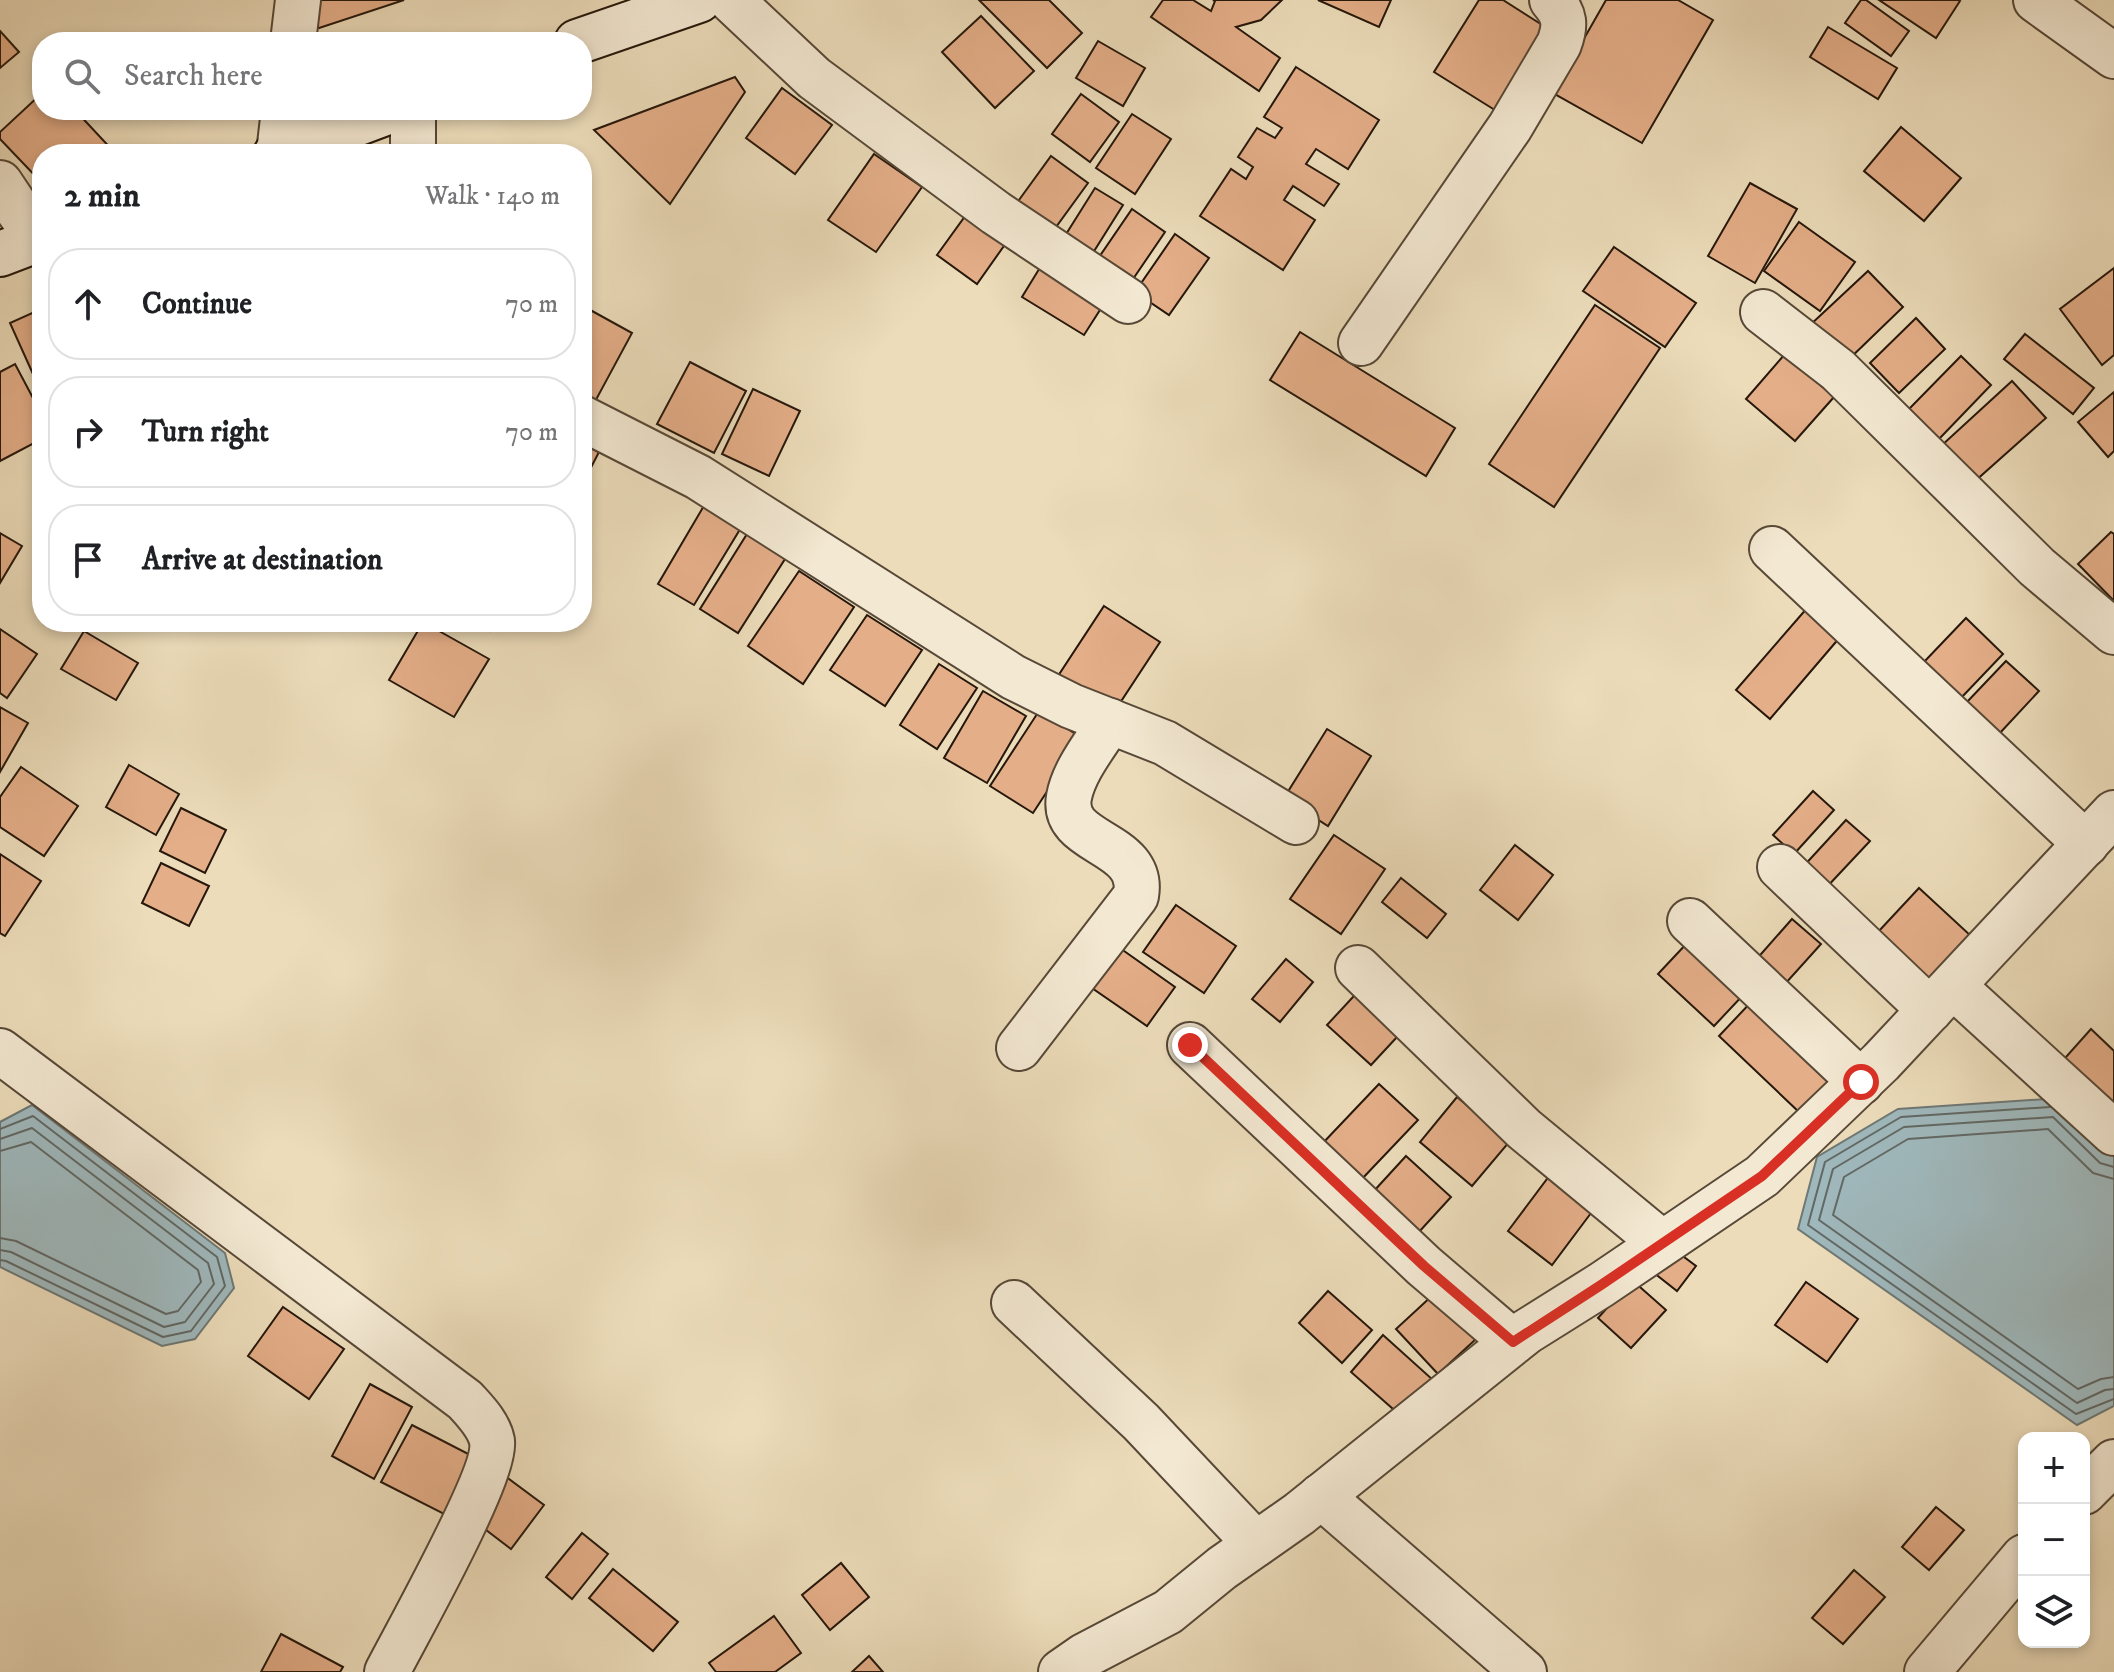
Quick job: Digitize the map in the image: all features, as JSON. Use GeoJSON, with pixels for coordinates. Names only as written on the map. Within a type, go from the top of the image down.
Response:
{"type":"FeatureCollection","features":[{"type":"Feature","properties":{"kind":"street"},"geometry":{"type":"LineString","coordinates":[[294,32],[298,0]]}},
{"type":"Feature","properties":{"kind":"street"},"geometry":{"type":"LineString","coordinates":[[592,37],[699,0]]}},
{"type":"Feature","properties":{"kind":"street"},"geometry":{"type":"LineString","coordinates":[[731,0],[814,78],[996,213],[1128,301]]}},
{"type":"Feature","properties":{"kind":"street"},"geometry":{"type":"LineString","coordinates":[[1361,343],[1510,127],[1559,44],[1565,29],[1564,17],[1552,0]]}},
{"type":"Feature","properties":{"kind":"street"},"geometry":{"type":"LineString","coordinates":[[2036,0],[2114,56]]}},
{"type":"Feature","properties":{"kind":"street"},"geometry":{"type":"LineString","coordinates":[[279,144],[283,120]]}},
{"type":"Feature","properties":{"kind":"street"},"geometry":{"type":"LineString","coordinates":[[302,144],[366,120]]}},
{"type":"Feature","properties":{"kind":"street"},"geometry":{"type":"LineString","coordinates":[[413,120],[413,144]]}},
{"type":"Feature","properties":{"kind":"street"},"geometry":{"type":"LineString","coordinates":[[0,183],[27,244]]}},
{"type":"Feature","properties":{"kind":"street"},"geometry":{"type":"LineString","coordinates":[[1763,312],[1838,370],[2037,567],[2114,632]]}},
{"type":"Feature","properties":{"kind":"street"},"geometry":{"type":"LineString","coordinates":[[592,423],[698,477],[1013,677],[1071,706],[1165,743],[1296,822]]}},
{"type":"Feature","properties":{"kind":"street"},"geometry":{"type":"LineString","coordinates":[[1061,1672],[1084,1656],[1168,1612],[1321,1496],[1513,1342],[1762,1176],[1861,1082],[2100,828],[1772,549]]}},
{"type":"Feature","properties":{"kind":"street"},"geometry":{"type":"LineString","coordinates":[[1019,1048],[1136,896],[1139,880],[1132,866],[1073,823],[1068,809],[1069,795],[1076,779],[1110,721]]}},
{"type":"Feature","properties":{"kind":"street"},"geometry":{"type":"LineString","coordinates":[[1780,867],[2114,1133]]}},
{"type":"Feature","properties":{"kind":"street"},"geometry":{"type":"LineString","coordinates":[[1690,921],[1861,1082]]}},
{"type":"Feature","properties":{"kind":"street"},"geometry":{"type":"LineString","coordinates":[[1358,968],[1524,1129],[1662,1243]]}},
{"type":"Feature","properties":{"kind":"street"},"geometry":{"type":"LineString","coordinates":[[1190,1045],[1424,1266],[1513,1342]]}},
{"type":"Feature","properties":{"kind":"street"},"geometry":{"type":"LineString","coordinates":[[0,1051],[465,1400],[482,1419],[492,1440],[490,1460],[477,1495],[387,1672]]}},
{"type":"Feature","properties":{"kind":"street"},"geometry":{"type":"LineString","coordinates":[[1014,1303],[1141,1422],[1256,1544]]}},
{"type":"Feature","properties":{"kind":"street"},"geometry":{"type":"LineString","coordinates":[[2090,1486],[2114,1462]]}},
{"type":"Feature","properties":{"kind":"street"},"geometry":{"type":"LineString","coordinates":[[1321,1496],[1524,1672]]}},
{"type":"Feature","properties":{"kind":"street"},"geometry":{"type":"LineString","coordinates":[[1927,1672],[2018,1564]]}},
{"type":"Feature","properties":{"kind":"water"},"geometry":{"type":"Polygon","coordinates":[[[2061,1098],[2114,1152],[2114,1406],[2077,1425],[1798,1229],[1817,1157],[1898,1109],[2061,1098]]]}},
{"type":"Feature","properties":{"kind":"water"},"geometry":{"type":"Polygon","coordinates":[[[32,1105],[225,1253],[234,1288],[195,1339],[162,1346],[0,1267],[0,1122],[32,1105]]]}},
{"type":"Feature","properties":{"kind":"building"},"geometry":{"type":"Polygon","coordinates":[[[314,0],[404,0],[307,32],[314,0]]]}},
{"type":"Feature","properties":{"kind":"building"},"geometry":{"type":"Polygon","coordinates":[[[979,0],[1049,0],[1082,33],[1047,68],[979,0]]]}},
{"type":"Feature","properties":{"kind":"building"},"geometry":{"type":"Polygon","coordinates":[[[1163,0],[1193,0],[1211,11],[1213,0],[1282,0],[1261,20],[1236,27],[1280,58],[1259,91],[1151,17],[1163,0]]]}},
{"type":"Feature","properties":{"kind":"building"},"geometry":{"type":"Polygon","coordinates":[[[1318,0],[1391,0],[1379,27],[1318,0]]]}},
{"type":"Feature","properties":{"kind":"building"},"geometry":{"type":"Polygon","coordinates":[[[1479,0],[1503,0],[1558,35],[1506,117],[1434,72],[1479,0]]]}},
{"type":"Feature","properties":{"kind":"building"},"geometry":{"type":"Polygon","coordinates":[[[1606,0],[1678,0],[1713,20],[1642,143],[1553,93],[1606,0]]]}},
{"type":"Feature","properties":{"kind":"building"},"geometry":{"type":"Polygon","coordinates":[[[1861,0],[1866,0],[1909,31],[1891,56],[1845,23],[1861,0]]]}},
{"type":"Feature","properties":{"kind":"building"},"geometry":{"type":"Polygon","coordinates":[[[1879,0],[1958,0],[1960,1],[1936,38],[1879,0]]]}},
{"type":"Feature","properties":{"kind":"building"},"geometry":{"type":"Polygon","coordinates":[[[981,16],[1034,71],[995,108],[942,52],[981,16]]]}},
{"type":"Feature","properties":{"kind":"building"},"geometry":{"type":"Polygon","coordinates":[[[1828,27],[1897,68],[1878,99],[1810,57],[1828,27]]]}},
{"type":"Feature","properties":{"kind":"building"},"geometry":{"type":"Polygon","coordinates":[[[0,31],[19,52],[0,68],[0,31]]]}},
{"type":"Feature","properties":{"kind":"building"},"geometry":{"type":"Polygon","coordinates":[[[1098,41],[1145,68],[1123,106],[1076,78],[1098,41]]]}},
{"type":"Feature","properties":{"kind":"building"},"geometry":{"type":"Polygon","coordinates":[[[1296,67],[1379,120],[1348,169],[1316,149],[1306,164],[1339,184],[1324,206],[1293,186],[1284,200],[1315,220],[1283,270],[1200,216],[1231,169],[1246,179],[1253,167],[1238,157],[1257,128],[1275,138],[1282,128],[1264,117],[1296,67]]]}},
{"type":"Feature","properties":{"kind":"building"},"geometry":{"type":"Polygon","coordinates":[[[735,77],[745,92],[670,204],[594,130],[735,77]]]}},
{"type":"Feature","properties":{"kind":"building"},"geometry":{"type":"Polygon","coordinates":[[[782,88],[832,125],[795,174],[746,138],[782,88]]]}},
{"type":"Feature","properties":{"kind":"building"},"geometry":{"type":"Polygon","coordinates":[[[1081,94],[1119,122],[1090,162],[1052,134],[1081,94]]]}},
{"type":"Feature","properties":{"kind":"building"},"geometry":{"type":"Polygon","coordinates":[[[32,102],[32,120],[84,120],[107,144],[32,144],[32,173],[0,139],[0,132],[32,102]]]}},
{"type":"Feature","properties":{"kind":"building"},"geometry":{"type":"Polygon","coordinates":[[[1132,114],[1171,139],[1135,194],[1096,168],[1132,114]]]}},
{"type":"Feature","properties":{"kind":"building"},"geometry":{"type":"Polygon","coordinates":[[[1901,127],[1961,178],[1924,221],[1864,171],[1901,127]]]}},
{"type":"Feature","properties":{"kind":"building"},"geometry":{"type":"Polygon","coordinates":[[[874,154],[922,187],[876,252],[828,220],[874,154]]]}},
{"type":"Feature","properties":{"kind":"building"},"geometry":{"type":"Polygon","coordinates":[[[1051,156],[1088,183],[1048,238],[1011,211],[1051,156]]]}},
{"type":"Feature","properties":{"kind":"building"},"geometry":{"type":"Polygon","coordinates":[[[1750,183],[1797,209],[1755,283],[1708,256],[1750,183]]]}},
{"type":"Feature","properties":{"kind":"building"},"geometry":{"type":"Polygon","coordinates":[[[1095,188],[1123,205],[1091,256],[1063,239],[1095,188]]]}},
{"type":"Feature","properties":{"kind":"building"},"geometry":{"type":"Polygon","coordinates":[[[971,208],[1011,236],[977,284],[937,255],[971,208]]]}},
{"type":"Feature","properties":{"kind":"building"},"geometry":{"type":"Polygon","coordinates":[[[1132,209],[1165,232],[1129,285],[1095,263],[1132,209]]]}},
{"type":"Feature","properties":{"kind":"building"},"geometry":{"type":"Polygon","coordinates":[[[1799,222],[1855,262],[1820,311],[1764,271],[1799,222]]]}},
{"type":"Feature","properties":{"kind":"building"},"geometry":{"type":"Polygon","coordinates":[[[1175,234],[1209,258],[1169,315],[1135,292],[1175,234]]]}},
{"type":"Feature","properties":{"kind":"building"},"geometry":{"type":"Polygon","coordinates":[[[1614,247],[1696,303],[1665,347],[1583,291],[1614,247]]]}},
{"type":"Feature","properties":{"kind":"building"},"geometry":{"type":"Polygon","coordinates":[[[1044,261],[1107,299],[1084,335],[1022,297],[1044,261]]]}},
{"type":"Feature","properties":{"kind":"building"},"geometry":{"type":"Polygon","coordinates":[[[2114,268],[2114,355],[2102,365],[2060,309],[2114,268]]]}},
{"type":"Feature","properties":{"kind":"building"},"geometry":{"type":"Polygon","coordinates":[[[1868,271],[1903,307],[1845,363],[1809,326],[1868,271]]]}},
{"type":"Feature","properties":{"kind":"building"},"geometry":{"type":"Polygon","coordinates":[[[1595,305],[1660,348],[1554,507],[1489,464],[1595,305]]]}},
{"type":"Feature","properties":{"kind":"building"},"geometry":{"type":"Polygon","coordinates":[[[592,311],[632,333],[592,407],[592,311]]]}},
{"type":"Feature","properties":{"kind":"building"},"geometry":{"type":"Polygon","coordinates":[[[32,313],[32,372],[10,323],[32,313]]]}},
{"type":"Feature","properties":{"kind":"building"},"geometry":{"type":"Polygon","coordinates":[[[1916,318],[1945,349],[1899,393],[1870,363],[1916,318]]]}},
{"type":"Feature","properties":{"kind":"building"},"geometry":{"type":"Polygon","coordinates":[[[1300,332],[1455,428],[1426,476],[1270,380],[1300,332]]]}},
{"type":"Feature","properties":{"kind":"building"},"geometry":{"type":"Polygon","coordinates":[[[2025,334],[2094,388],[2073,414],[2004,359],[2025,334]]]}},
{"type":"Feature","properties":{"kind":"building"},"geometry":{"type":"Polygon","coordinates":[[[1785,354],[1834,397],[1795,441],[1746,399],[1785,354]]]}},
{"type":"Feature","properties":{"kind":"building"},"geometry":{"type":"Polygon","coordinates":[[[1961,356],[1991,385],[1939,439],[1909,409],[1961,356]]]}},
{"type":"Feature","properties":{"kind":"building"},"geometry":{"type":"Polygon","coordinates":[[[690,362],[746,391],[714,453],[657,424],[690,362]]]}},
{"type":"Feature","properties":{"kind":"building"},"geometry":{"type":"Polygon","coordinates":[[[15,364],[32,396],[32,444],[0,461],[0,372],[15,364]]]}},
{"type":"Feature","properties":{"kind":"building"},"geometry":{"type":"Polygon","coordinates":[[[2012,381],[2046,418],[1974,482],[1941,446],[2012,381]]]}},
{"type":"Feature","properties":{"kind":"building"},"geometry":{"type":"Polygon","coordinates":[[[753,389],[800,411],[769,476],[722,454],[753,389]]]}},
{"type":"Feature","properties":{"kind":"building"},"geometry":{"type":"Polygon","coordinates":[[[2114,392],[2114,451],[2108,457],[2078,422],[2114,392]]]}},
{"type":"Feature","properties":{"kind":"building"},"geometry":{"type":"Polygon","coordinates":[[[592,448],[599,452],[592,466],[592,448]]]}},
{"type":"Feature","properties":{"kind":"building"},"geometry":{"type":"Polygon","coordinates":[[[705,504],[742,526],[694,605],[658,584],[705,504]]]}},
{"type":"Feature","properties":{"kind":"building"},"geometry":{"type":"Polygon","coordinates":[[[2111,532],[2114,534],[2114,601],[2078,564],[2111,532]]]}},
{"type":"Feature","properties":{"kind":"building"},"geometry":{"type":"Polygon","coordinates":[[[0,533],[22,546],[0,583],[0,533]]]}},
{"type":"Feature","properties":{"kind":"building"},"geometry":{"type":"Polygon","coordinates":[[[747,534],[785,559],[738,633],[700,609],[747,534]]]}},
{"type":"Feature","properties":{"kind":"building"},"geometry":{"type":"Polygon","coordinates":[[[799,571],[854,607],[803,684],[748,646],[799,571]]]}},
{"type":"Feature","properties":{"kind":"building"},"geometry":{"type":"Polygon","coordinates":[[[1104,606],[1160,642],[1114,712],[1058,676],[1104,606]]]}},
{"type":"Feature","properties":{"kind":"building"},"geometry":{"type":"Polygon","coordinates":[[[1808,607],[1841,636],[1770,719],[1736,690],[1808,607]]]}},
{"type":"Feature","properties":{"kind":"building"},"geometry":{"type":"Polygon","coordinates":[[[867,615],[922,650],[885,706],[830,670],[867,615]]]}},
{"type":"Feature","properties":{"kind":"building"},"geometry":{"type":"Polygon","coordinates":[[[1966,618],[2003,654],[1960,699],[1923,663],[1966,618]]]}},
{"type":"Feature","properties":{"kind":"building"},"geometry":{"type":"Polygon","coordinates":[[[0,629],[37,654],[7,698],[0,693],[0,629]]]}},
{"type":"Feature","properties":{"kind":"building"},"geometry":{"type":"Polygon","coordinates":[[[83,632],[138,663],[116,700],[61,669],[83,632]]]}},
{"type":"Feature","properties":{"kind":"building"},"geometry":{"type":"Polygon","coordinates":[[[417,632],[441,632],[489,659],[454,717],[389,680],[417,632]]]}},
{"type":"Feature","properties":{"kind":"building"},"geometry":{"type":"Polygon","coordinates":[[[2006,661],[2039,691],[1999,734],[1966,703],[2006,661]]]}},
{"type":"Feature","properties":{"kind":"building"},"geometry":{"type":"Polygon","coordinates":[[[939,664],[977,688],[937,749],[900,725],[939,664]]]}},
{"type":"Feature","properties":{"kind":"building"},"geometry":{"type":"Polygon","coordinates":[[[983,691],[1026,716],[987,783],[944,758],[983,691]]]}},
{"type":"Feature","properties":{"kind":"building"},"geometry":{"type":"Polygon","coordinates":[[[0,707],[28,723],[0,772],[0,707]]]}},
{"type":"Feature","properties":{"kind":"building"},"geometry":{"type":"Polygon","coordinates":[[[1039,711],[1082,738],[1033,813],[990,786],[1039,711]]]}},
{"type":"Feature","properties":{"kind":"building"},"geometry":{"type":"Polygon","coordinates":[[[1327,729],[1371,756],[1328,826],[1284,798],[1327,729]]]}},
{"type":"Feature","properties":{"kind":"building"},"geometry":{"type":"Polygon","coordinates":[[[129,765],[179,794],[156,835],[106,807],[129,765]]]}},
{"type":"Feature","properties":{"kind":"building"},"geometry":{"type":"Polygon","coordinates":[[[21,767],[78,806],[44,856],[0,827],[0,797],[21,767]]]}},
{"type":"Feature","properties":{"kind":"building"},"geometry":{"type":"Polygon","coordinates":[[[1813,791],[1834,810],[1794,854],[1773,835],[1813,791]]]}},
{"type":"Feature","properties":{"kind":"building"},"geometry":{"type":"Polygon","coordinates":[[[181,808],[226,830],[205,873],[160,851],[181,808]]]}},
{"type":"Feature","properties":{"kind":"building"},"geometry":{"type":"Polygon","coordinates":[[[1846,820],[1870,841],[1824,890],[1801,869],[1846,820]]]}},
{"type":"Feature","properties":{"kind":"building"},"geometry":{"type":"Polygon","coordinates":[[[1334,835],[1385,869],[1341,934],[1290,899],[1334,835]]]}},
{"type":"Feature","properties":{"kind":"building"},"geometry":{"type":"Polygon","coordinates":[[[1515,845],[1553,875],[1518,920],[1480,890],[1515,845]]]}},
{"type":"Feature","properties":{"kind":"building"},"geometry":{"type":"Polygon","coordinates":[[[0,854],[41,881],[5,936],[0,933],[0,854]]]}},
{"type":"Feature","properties":{"kind":"building"},"geometry":{"type":"Polygon","coordinates":[[[161,863],[209,886],[189,926],[142,903],[161,863]]]}},
{"type":"Feature","properties":{"kind":"building"},"geometry":{"type":"Polygon","coordinates":[[[1401,878],[1446,914],[1427,938],[1382,902],[1401,878]]]}},
{"type":"Feature","properties":{"kind":"building"},"geometry":{"type":"Polygon","coordinates":[[[1919,888],[1971,936],[1930,980],[1878,932],[1919,888]]]}},
{"type":"Feature","properties":{"kind":"building"},"geometry":{"type":"Polygon","coordinates":[[[1176,905],[1236,946],[1204,993],[1143,952],[1176,905]]]}},
{"type":"Feature","properties":{"kind":"building"},"geometry":{"type":"Polygon","coordinates":[[[1792,919],[1821,944],[1775,995],[1747,970],[1792,919]]]}},
{"type":"Feature","properties":{"kind":"building"},"geometry":{"type":"Polygon","coordinates":[[[1689,941],[1745,993],[1714,1026],[1658,974],[1689,941]]]}},
{"type":"Feature","properties":{"kind":"building"},"geometry":{"type":"Polygon","coordinates":[[[1117,946],[1175,987],[1147,1026],[1089,986],[1117,946]]]}},
{"type":"Feature","properties":{"kind":"building"},"geometry":{"type":"Polygon","coordinates":[[[1286,959],[1313,982],[1280,1022],[1252,999],[1286,959]]]}},
{"type":"Feature","properties":{"kind":"building"},"geometry":{"type":"Polygon","coordinates":[[[1366,983],[1410,1023],[1371,1065],[1327,1025],[1366,983]]]}},
{"type":"Feature","properties":{"kind":"building"},"geometry":{"type":"Polygon","coordinates":[[[1754,999],[1835,1076],[1800,1113],[1719,1036],[1754,999]]]}},
{"type":"Feature","properties":{"kind":"building"},"geometry":{"type":"Polygon","coordinates":[[[2091,1029],[2114,1051],[2114,1107],[2057,1067],[2091,1029]]]}},
{"type":"Feature","properties":{"kind":"building"},"geometry":{"type":"Polygon","coordinates":[[[1379,1084],[1418,1120],[1360,1181],[1321,1145],[1379,1084]]]}},
{"type":"Feature","properties":{"kind":"building"},"geometry":{"type":"Polygon","coordinates":[[[1457,1097],[1510,1141],[1472,1186],[1420,1142],[1457,1097]]]}},
{"type":"Feature","properties":{"kind":"building"},"geometry":{"type":"Polygon","coordinates":[[[1406,1156],[1451,1197],[1407,1245],[1362,1204],[1406,1156]]]}},
{"type":"Feature","properties":{"kind":"building"},"geometry":{"type":"Polygon","coordinates":[[[1550,1175],[1594,1209],[1552,1265],[1508,1231],[1550,1175]]]}},
{"type":"Feature","properties":{"kind":"building"},"geometry":{"type":"Polygon","coordinates":[[[1668,1245],[1696,1266],[1677,1291],[1649,1269],[1668,1245]]]}},
{"type":"Feature","properties":{"kind":"building"},"geometry":{"type":"Polygon","coordinates":[[[1632,1280],[1666,1310],[1631,1348],[1598,1318],[1632,1280]]]}},
{"type":"Feature","properties":{"kind":"building"},"geometry":{"type":"Polygon","coordinates":[[[1806,1282],[1858,1319],[1827,1362],[1775,1325],[1806,1282]]]}},
{"type":"Feature","properties":{"kind":"building"},"geometry":{"type":"Polygon","coordinates":[[[1328,1291],[1372,1330],[1342,1363],[1299,1323],[1328,1291]]]}},
{"type":"Feature","properties":{"kind":"building"},"geometry":{"type":"Polygon","coordinates":[[[1434,1294],[1476,1339],[1438,1374],[1396,1329],[1434,1294]]]}},
{"type":"Feature","properties":{"kind":"building"},"geometry":{"type":"Polygon","coordinates":[[[283,1307],[344,1349],[309,1399],[248,1356],[283,1307]]]}},
{"type":"Feature","properties":{"kind":"building"},"geometry":{"type":"Polygon","coordinates":[[[1383,1335],[1433,1380],[1401,1416],[1351,1372],[1383,1335]]]}},
{"type":"Feature","properties":{"kind":"building"},"geometry":{"type":"Polygon","coordinates":[[[370,1384],[412,1407],[374,1479],[332,1456],[370,1384]]]}},
{"type":"Feature","properties":{"kind":"building"},"geometry":{"type":"Polygon","coordinates":[[[412,1425],[478,1459],[448,1516],[381,1482],[412,1425]]]}},
{"type":"Feature","properties":{"kind":"building"},"geometry":{"type":"Polygon","coordinates":[[[501,1473],[544,1505],[511,1549],[469,1517],[501,1473]]]}},
{"type":"Feature","properties":{"kind":"building"},"geometry":{"type":"Polygon","coordinates":[[[1936,1507],[1964,1530],[1929,1570],[1902,1547],[1936,1507]]]}},
{"type":"Feature","properties":{"kind":"building"},"geometry":{"type":"Polygon","coordinates":[[[582,1533],[608,1554],[572,1599],[546,1577],[582,1533]]]}},
{"type":"Feature","properties":{"kind":"building"},"geometry":{"type":"Polygon","coordinates":[[[841,1563],[869,1597],[830,1630],[802,1595],[841,1563]]]}},
{"type":"Feature","properties":{"kind":"building"},"geometry":{"type":"Polygon","coordinates":[[[613,1569],[678,1622],[653,1651],[589,1598],[613,1569]]]}},
{"type":"Feature","properties":{"kind":"building"},"geometry":{"type":"Polygon","coordinates":[[[1854,1570],[1885,1597],[1843,1644],[1812,1618],[1854,1570]]]}},
{"type":"Feature","properties":{"kind":"building"},"geometry":{"type":"Polygon","coordinates":[[[774,1616],[801,1653],[775,1672],[716,1672],[709,1663],[774,1616]]]}},
{"type":"Feature","properties":{"kind":"building"},"geometry":{"type":"Polygon","coordinates":[[[281,1634],[343,1667],[340,1672],[261,1672],[281,1634]]]}},
{"type":"Feature","properties":{"kind":"building"},"geometry":{"type":"Polygon","coordinates":[[[869,1656],[883,1672],[852,1672],[869,1656]]]}},
{"type":"Feature","properties":{"kind":"route"},"geometry":{"type":"LineString","coordinates":[[1190,1045],[1424,1266],[1513,1342],[1762,1176],[1861,1082]]}}]}
